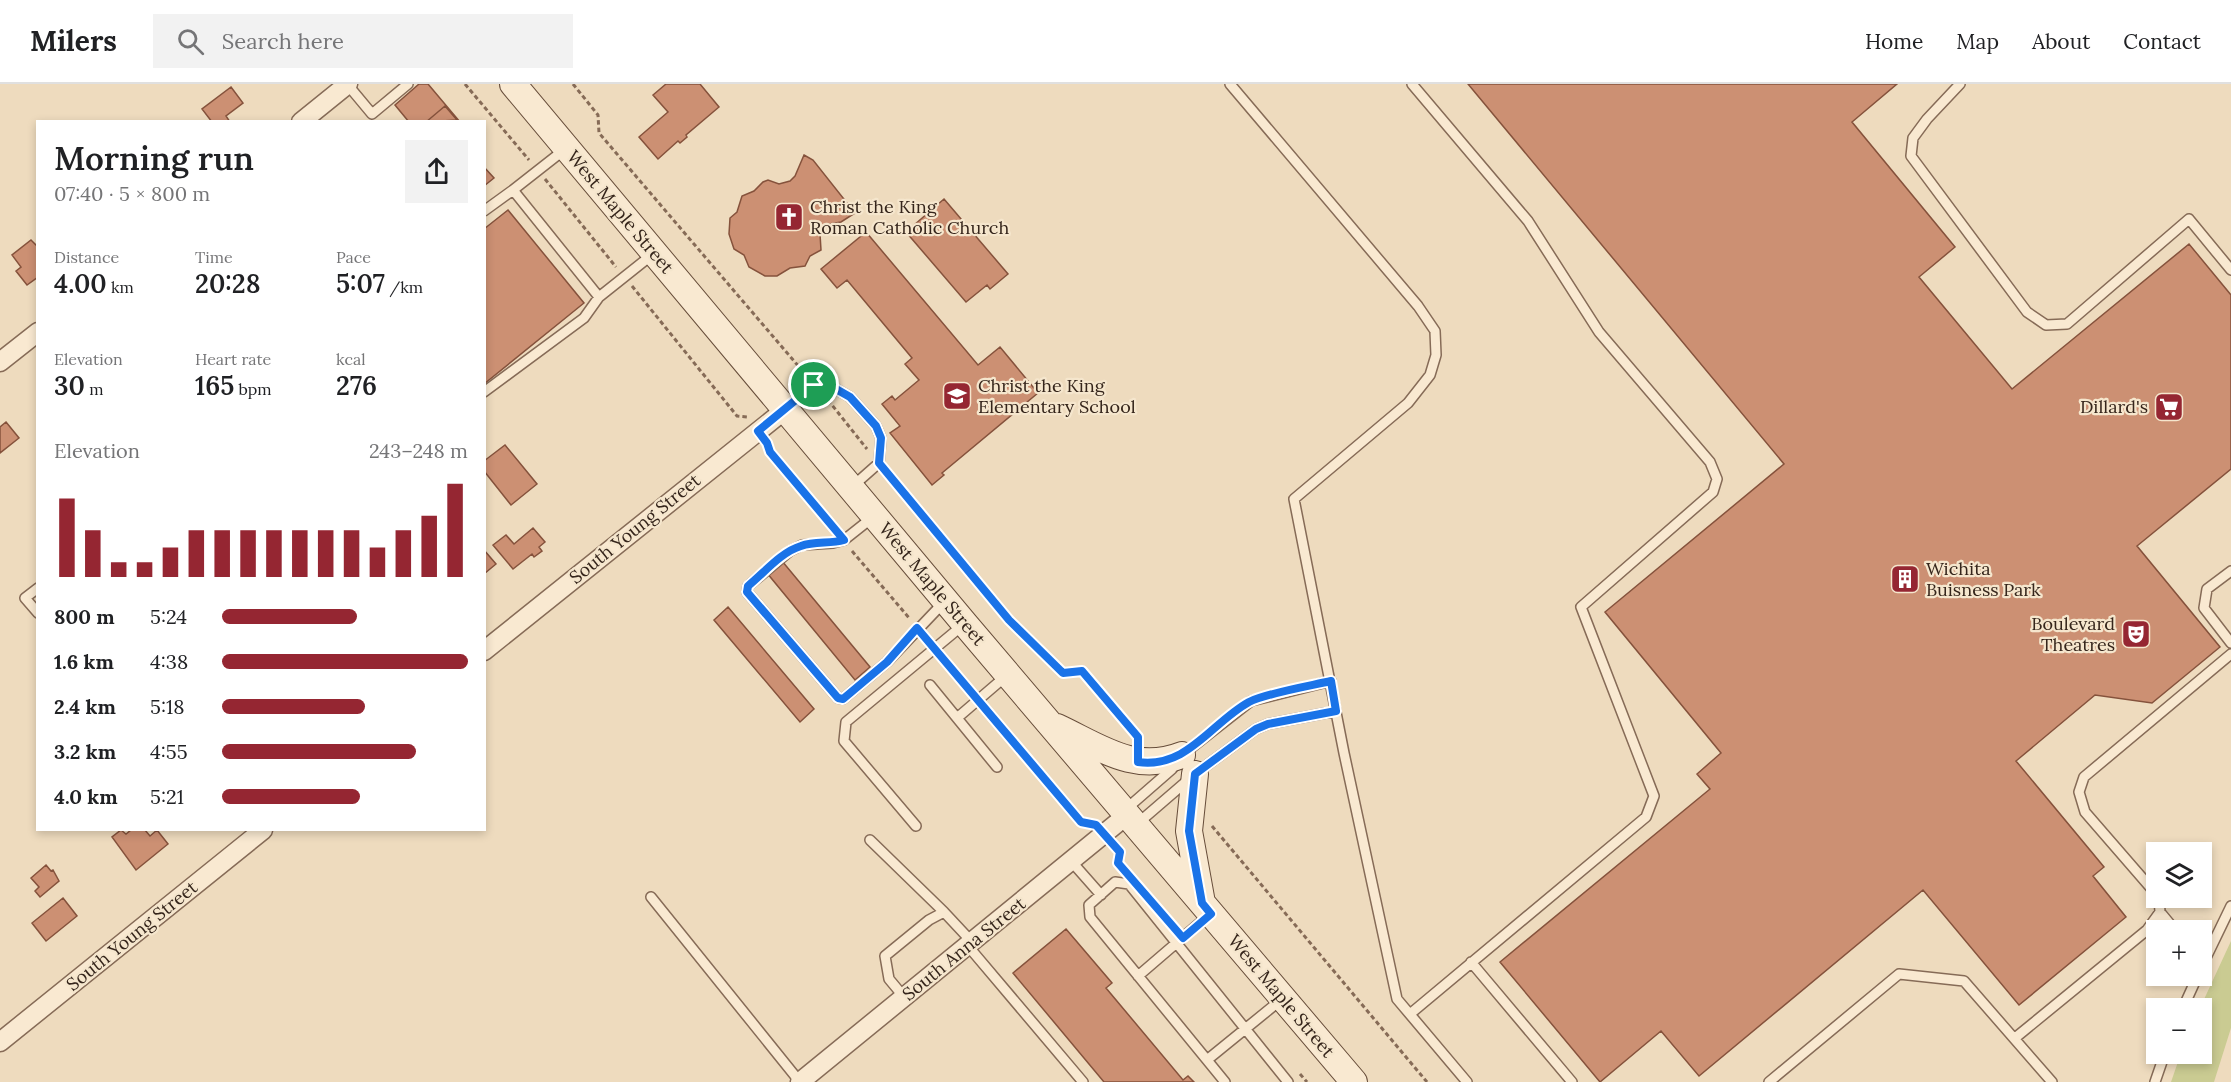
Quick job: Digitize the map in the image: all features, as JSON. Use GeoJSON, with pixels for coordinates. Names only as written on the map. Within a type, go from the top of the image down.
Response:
{"type":"FeatureCollection","features":[{"type":"Feature","properties":{"kind":"main road","name":"West Maple Street"},"geometry":{"type":"LineString","coordinates":[[513,84],[964,624],[1354,1082]]}},
{"type":"Feature","properties":{"kind":"main road"},"geometry":{"type":"LineString","coordinates":[[1050,724],[1128,761],[1166,761],[1189,764],[1189,831],[1207,909]]}},
{"type":"Feature","properties":{"kind":"street"},"geometry":{"type":"LineString","coordinates":[[303,120],[347,84]]}},
{"type":"Feature","properties":{"kind":"street"},"geometry":{"type":"LineString","coordinates":[[0,362],[36,334]]}},
{"type":"Feature","properties":{"kind":"street","name":"South Young Street"},"geometry":{"type":"LineString","coordinates":[[486,649],[786,409]]}},
{"type":"Feature","properties":{"kind":"street","name":"South Anna Street"},"geometry":{"type":"LineString","coordinates":[[800,1082],[1104,834],[1129,817]]}},
{"type":"Feature","properties":{"kind":"street","name":"South Young Street"},"geometry":{"type":"LineString","coordinates":[[0,1042],[262,831]]}},
{"type":"Feature","properties":{"kind":"lane"},"geometry":{"type":"LineString","coordinates":[[347,84],[372,114],[408,84]]}},
{"type":"Feature","properties":{"kind":"lane"},"geometry":{"type":"LineString","coordinates":[[1230,84],[1418,306],[1435,331],[1436,355],[1430,375],[1408,403],[1294,499],[1397,999],[1467,1082]]}},
{"type":"Feature","properties":{"kind":"lane"},"geometry":{"type":"LineString","coordinates":[[1410,1014],[1646,818],[1654,796],[1581,607],[1713,492],[1717,479],[1706,456],[1599,332],[1528,221],[1412,84]]}},
{"type":"Feature","properties":{"kind":"lane"},"geometry":{"type":"LineString","coordinates":[[1957,85],[1912,138],[1911,156],[2027,312],[2046,325],[2067,324],[2189,219],[2231,270]]}},
{"type":"Feature","properties":{"kind":"lane"},"geometry":{"type":"LineString","coordinates":[[486,210],[566,148]]}},
{"type":"Feature","properties":{"kind":"lane"},"geometry":{"type":"LineString","coordinates":[[513,190],[599,297]]}},
{"type":"Feature","properties":{"kind":"lane"},"geometry":{"type":"LineString","coordinates":[[486,391],[584,318],[599,297],[655,253]]}},
{"type":"Feature","properties":{"kind":"lane"},"geometry":{"type":"LineString","coordinates":[[786,409],[814,385],[829,385],[850,397],[876,426],[881,438],[879,463],[851,488]]}},
{"type":"Feature","properties":{"kind":"lane"},"geometry":{"type":"LineString","coordinates":[[875,516],[844,540],[802,545],[790,551],[748,586],[747,592],[838,698],[843,699],[874,674],[945,600]]}},
{"type":"Feature","properties":{"kind":"lane"},"geometry":{"type":"LineString","coordinates":[[2231,571],[2207,589],[2204,608],[2231,643]]}},
{"type":"Feature","properties":{"kind":"lane"},"geometry":{"type":"LineString","coordinates":[[36,590],[26,598],[36,610]]}},
{"type":"Feature","properties":{"kind":"lane"},"geometry":{"type":"LineString","coordinates":[[916,826],[844,741],[846,722],[964,624]]}},
{"type":"Feature","properties":{"kind":"lane"},"geometry":{"type":"LineString","coordinates":[[2146,882],[2085,812],[2079,792],[2084,777],[2231,654]]}},
{"type":"Feature","properties":{"kind":"lane"},"geometry":{"type":"LineString","coordinates":[[957,717],[1008,675]]}},
{"type":"Feature","properties":{"kind":"lane"},"geometry":{"type":"LineString","coordinates":[[1129,817],[1189,764],[1251,701],[1331,681]]}},
{"type":"Feature","properties":{"kind":"lane"},"geometry":{"type":"LineString","coordinates":[[930,685],[997,767]]}},
{"type":"Feature","properties":{"kind":"lane"},"geometry":{"type":"LineString","coordinates":[[1129,817],[1172,770],[1189,764],[1262,726],[1336,711]]}},
{"type":"Feature","properties":{"kind":"lane"},"geometry":{"type":"LineString","coordinates":[[870,840],[944,912],[1083,1082]]}},
{"type":"Feature","properties":{"kind":"lane"},"geometry":{"type":"LineString","coordinates":[[1071,861],[1101,895]]}},
{"type":"Feature","properties":{"kind":"lane"},"geometry":{"type":"LineString","coordinates":[[1225,1082],[1090,918],[1089,905],[1115,882],[1129,884],[1288,1082]]}},
{"type":"Feature","properties":{"kind":"lane"},"geometry":{"type":"LineString","coordinates":[[651,897],[800,1082]]}},
{"type":"Feature","properties":{"kind":"lane"},"geometry":{"type":"LineString","coordinates":[[2212,945],[2231,906]]}},
{"type":"Feature","properties":{"kind":"lane"},"geometry":{"type":"LineString","coordinates":[[2160,908],[2167,920]]}},
{"type":"Feature","properties":{"kind":"lane"},"geometry":{"type":"LineString","coordinates":[[1138,976],[1176,944],[1207,909]]}},
{"type":"Feature","properties":{"kind":"lane"},"geometry":{"type":"LineString","coordinates":[[904,997],[889,979],[885,956],[929,920],[944,912]]}},
{"type":"Feature","properties":{"kind":"lane"},"geometry":{"type":"LineString","coordinates":[[2014,1038],[2147,930],[2160,912]]}},
{"type":"Feature","properties":{"kind":"lane"},"geometry":{"type":"LineString","coordinates":[[1471,963],[1572,1082]]}},
{"type":"Feature","properties":{"kind":"lane"},"geometry":{"type":"LineString","coordinates":[[1769,1082],[1899,974],[1964,981],[2052,1082]]}},
{"type":"Feature","properties":{"kind":"lane"},"geometry":{"type":"LineString","coordinates":[[1207,1060],[1282,998]]}},
{"type":"Feature","properties":{"kind":"lane"},"geometry":{"type":"LineString","coordinates":[[2155,1082],[2161,1064]]}},
{"type":"Feature","properties":{"kind":"path"},"geometry":{"type":"LineString","coordinates":[[465,84],[737,416],[748,417],[767,443],[770,452],[917,628]]}},
{"type":"Feature","properties":{"kind":"path"},"geometry":{"type":"LineString","coordinates":[[573,84],[598,116],[599,133],[814,385],[1009,620],[1063,673],[1082,671],[1138,737],[1138,762]]}},
{"type":"Feature","properties":{"kind":"path"},"geometry":{"type":"LineString","coordinates":[[935,648],[1081,822],[1096,825],[1120,852],[1118,863],[1125,871]]}},
{"type":"Feature","properties":{"kind":"path"},"geometry":{"type":"LineString","coordinates":[[1190,817],[1210,823],[1427,1082]]}},
{"type":"Feature","properties":{"kind":"path"},"geometry":{"type":"LineString","coordinates":[[1299,1073],[1307,1082]]}},
{"type":"Feature","properties":{"kind":"green space"},"geometry":{"type":"Polygon","coordinates":[[[2231,941],[2231,1028],[2214,1082],[2171,1082],[2177,1064],[2212,1064],[2212,998],[2205,998],[2231,941]]]}},
{"type":"Feature","properties":{"kind":"building"},"geometry":{"type":"Polygon","coordinates":[[[419,84],[428,84],[458,120],[407,120],[395,105],[419,84]]]}},
{"type":"Feature","properties":{"kind":"building"},"geometry":{"type":"Polygon","coordinates":[[[666,84],[700,84],[719,107],[686,135],[687,137],[680,143],[678,141],[658,159],[639,137],[668,112],[653,95],[666,84]]]}},
{"type":"Feature","properties":{"kind":"building","name":"Wichita Buisness Park"},"geometry":{"type":"Polygon","coordinates":[[[1468,84],[1897,84],[1852,122],[1955,247],[1919,277],[2012,389],[2189,244],[2231,295],[2231,469],[2137,546],[2220,647],[2152,703],[2095,695],[2016,761],[2104,867],[2093,876],[2126,917],[2019,1005],[1923,890],[1699,1076],[1661,1031],[1600,1082],[1500,962],[1710,789],[1697,774],[1721,753],[1605,612],[1784,464],[1468,84]]]}},
{"type":"Feature","properties":{"kind":"building"},"geometry":{"type":"Polygon","coordinates":[[[231,87],[243,103],[226,116],[229,120],[210,120],[202,109],[231,87]]]}},
{"type":"Feature","properties":{"kind":"building"},"geometry":{"type":"Polygon","coordinates":[[[445,106],[457,120],[428,120],[445,106]]]}},
{"type":"Feature","properties":{"kind":"building","name":"Christ the King Roman Catholic Church"},"geometry":{"type":"Polygon","coordinates":[[[804,155],[813,160],[855,213],[841,222],[824,225],[820,234],[821,250],[810,256],[805,266],[790,268],[777,276],[765,276],[749,267],[744,255],[734,249],[729,234],[730,218],[737,212],[742,196],[754,191],[763,182],[768,180],[779,184],[790,181],[795,176],[804,155]]]}},
{"type":"Feature","properties":{"kind":"building"},"geometry":{"type":"Polygon","coordinates":[[[486,169],[494,178],[486,184],[486,169]]]}},
{"type":"Feature","properties":{"kind":"building"},"geometry":{"type":"Polygon","coordinates":[[[944,199],[1008,274],[990,289],[987,285],[966,302],[906,232],[944,199]]]}},
{"type":"Feature","properties":{"kind":"building"},"geometry":{"type":"Polygon","coordinates":[[[508,210],[584,303],[486,382],[486,227],[508,210]]]}},
{"type":"Feature","properties":{"kind":"building"},"geometry":{"type":"Polygon","coordinates":[[[866,232],[978,365],[1000,347],[1038,393],[942,473],[944,475],[932,485],[890,433],[900,426],[882,404],[892,396],[895,400],[919,380],[905,364],[912,358],[847,280],[837,288],[821,269],[866,232]]]}},
{"type":"Feature","properties":{"kind":"building"},"geometry":{"type":"Polygon","coordinates":[[[31,240],[36,245],[36,278],[27,285],[16,271],[21,267],[12,255],[31,240]]]}},
{"type":"Feature","properties":{"kind":"building"},"geometry":{"type":"Polygon","coordinates":[[[6,422],[19,438],[0,453],[0,427],[6,422]]]}},
{"type":"Feature","properties":{"kind":"building"},"geometry":{"type":"Polygon","coordinates":[[[505,445],[537,484],[511,505],[486,474],[486,459],[505,445]]]}},
{"type":"Feature","properties":{"kind":"building"},"geometry":{"type":"Polygon","coordinates":[[[533,528],[545,542],[539,547],[542,551],[534,557],[532,554],[513,569],[493,545],[506,535],[514,544],[533,528]]]}},
{"type":"Feature","properties":{"kind":"building"},"geometry":{"type":"Polygon","coordinates":[[[486,552],[496,564],[486,572],[486,552]]]}},
{"type":"Feature","properties":{"kind":"building"},"geometry":{"type":"Polygon","coordinates":[[[782,561],[870,667],[855,680],[767,573],[782,561]]]}},
{"type":"Feature","properties":{"kind":"building"},"geometry":{"type":"Polygon","coordinates":[[[728,607],[814,709],[800,722],[714,620],[728,607]]]}},
{"type":"Feature","properties":{"kind":"building"},"geometry":{"type":"Polygon","coordinates":[[[120,831],[126,834],[130,831],[146,831],[150,836],[158,831],[168,844],[136,870],[112,837],[120,831]]]}},
{"type":"Feature","properties":{"kind":"building"},"geometry":{"type":"Polygon","coordinates":[[[46,865],[51,871],[53,870],[59,881],[40,897],[35,891],[39,887],[31,878],[46,865]]]}},
{"type":"Feature","properties":{"kind":"building"},"geometry":{"type":"Polygon","coordinates":[[[63,898],[77,916],[46,941],[32,923],[63,898]]]}},
{"type":"Feature","properties":{"kind":"building"},"geometry":{"type":"Polygon","coordinates":[[[1066,929],[1112,983],[1106,988],[1183,1080],[1188,1076],[1194,1082],[1104,1082],[1013,973],[1066,929]]]}},
{"type":"Feature","properties":{"kind":"place","name":"Christ the King Roman Catholic Church"},"geometry":{"type":"Point","coordinates":[789,217]}},
{"type":"Feature","properties":{"kind":"place","name":"Christ the King Elementary School"},"geometry":{"type":"Point","coordinates":[957,396]}},
{"type":"Feature","properties":{"kind":"place","name":"Dillard's"},"geometry":{"type":"Point","coordinates":[2169,407]}},
{"type":"Feature","properties":{"kind":"place","name":"Wichita Buisness Park"},"geometry":{"type":"Point","coordinates":[1905,579]}},
{"type":"Feature","properties":{"kind":"place","name":"Boulevard Theatres"},"geometry":{"type":"Point","coordinates":[2136,634]}},
{"type":"Feature","properties":{"kind":"route"},"geometry":{"type":"LineString","coordinates":[[814,385],[829,385],[850,397],[876,426],[881,438],[882,451],[879,463],[1009,620],[1063,673],[1082,671],[1138,737],[1138,762],[1154,763],[1182,755],[1251,701],[1331,681],[1336,711],[1268,724],[1256,729],[1195,774],[1189,831],[1202,903],[1211,914],[1183,938],[1118,863],[1120,852],[1096,825],[1081,822],[917,628],[874,674],[843,699],[838,698],[747,592],[748,586],[790,551],[802,545],[844,540],[770,452],[767,443],[758,431],[814,385]]}}]}
